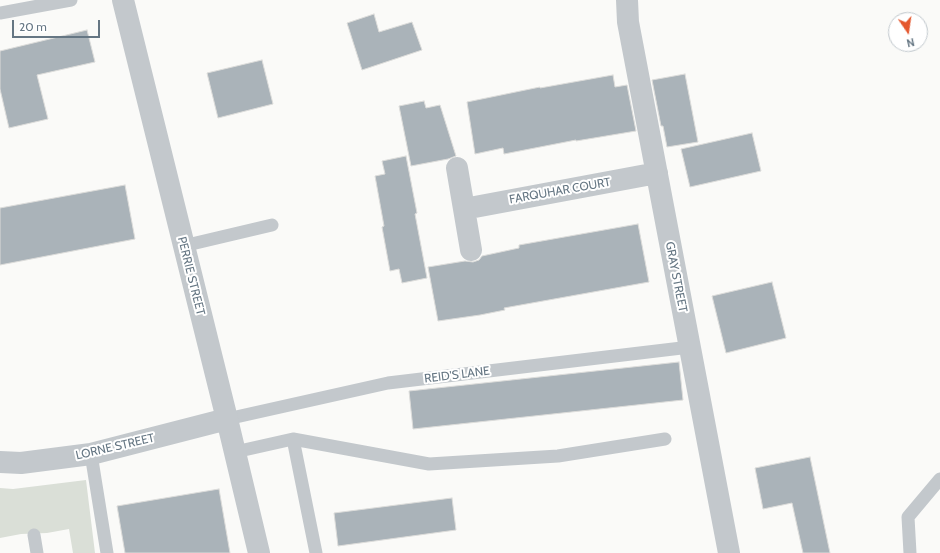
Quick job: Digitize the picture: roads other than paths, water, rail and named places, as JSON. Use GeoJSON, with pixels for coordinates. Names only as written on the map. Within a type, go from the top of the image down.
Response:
{"type":"FeatureCollection","features":[{"type":"Feature","properties":{"kind":"street","name":"PERRIE STREET"},"geometry":{"type":"LineString","coordinates":[[123,0],[259,553]]}},
{"type":"Feature","properties":{"kind":"street","name":"GRAY STREET"},"geometry":{"type":"LineString","coordinates":[[627,0],[628,22],[729,553]]}},
{"type":"Feature","properties":{"kind":"street"},"geometry":{"type":"LineString","coordinates":[[457,168],[471,250]]}},
{"type":"Feature","properties":{"kind":"street","name":"FARQUHAR COURT"},"geometry":{"type":"LineString","coordinates":[[464,209],[657,173]]}},
{"type":"Feature","properties":{"kind":"street","name":"LORNE STREET"},"geometry":{"type":"LineString","coordinates":[[0,462],[21,463],[91,454],[227,419]]}},
{"type":"Feature","properties":{"kind":"lane"},"geometry":{"type":"LineString","coordinates":[[0,13],[71,0]]}},
{"type":"Feature","properties":{"kind":"lane"},"geometry":{"type":"LineString","coordinates":[[183,246],[272,225]]}},
{"type":"Feature","properties":{"kind":"lane","name":"REID'S LANE"},"geometry":{"type":"LineString","coordinates":[[227,419],[388,383],[690,347]]}},
{"type":"Feature","properties":{"kind":"lane"},"geometry":{"type":"LineString","coordinates":[[235,452],[293,439],[429,464],[558,456],[665,438]]}},
{"type":"Feature","properties":{"kind":"lane"},"geometry":{"type":"LineString","coordinates":[[293,439],[316,553]]}},
{"type":"Feature","properties":{"kind":"lane"},"geometry":{"type":"LineString","coordinates":[[91,454],[107,553]]}},
{"type":"Feature","properties":{"kind":"lane"},"geometry":{"type":"LineString","coordinates":[[910,553],[908,518],[940,479]]}},
{"type":"Feature","properties":{"kind":"lane"},"geometry":{"type":"LineString","coordinates":[[34,534],[37,553]]}}]}
